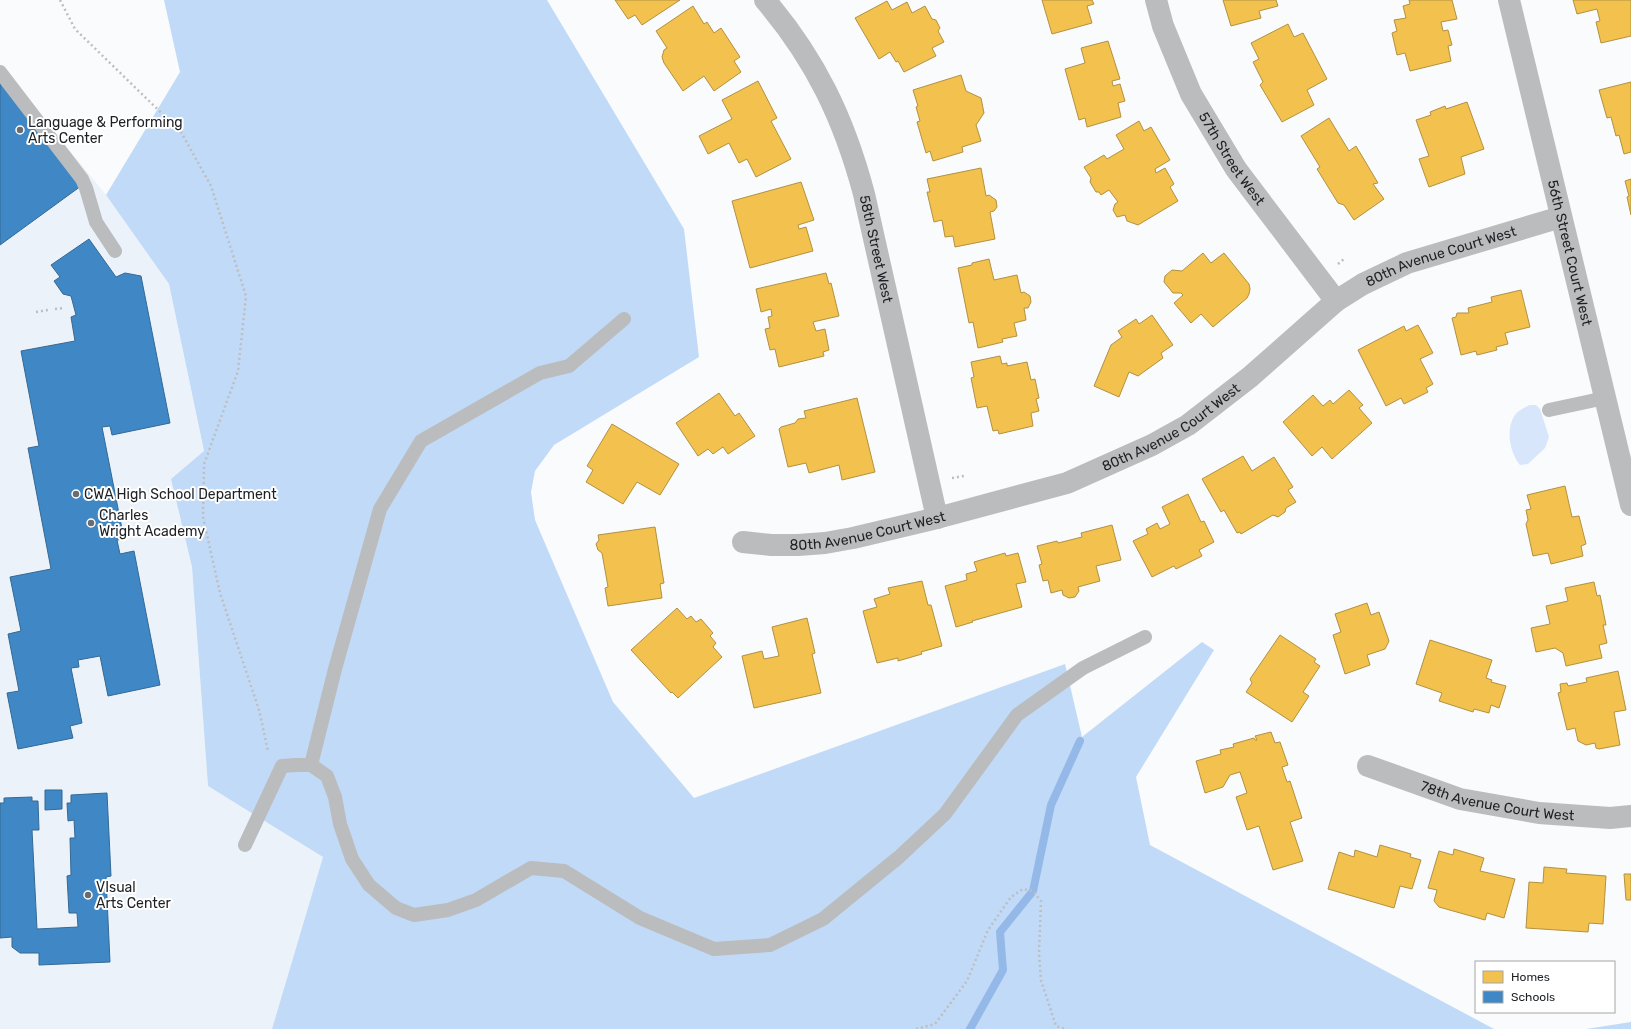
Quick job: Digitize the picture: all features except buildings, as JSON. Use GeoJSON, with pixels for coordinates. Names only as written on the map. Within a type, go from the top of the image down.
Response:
{"type":"FeatureCollection","features":[{"type":"Feature","properties":{"kind":"street","name":"58th Street West"},"geometry":{"type":"LineString","coordinates":[[765,0],[797,41],[815,69],[845,130],[856,162],[937,518]]}},
{"type":"Feature","properties":{"kind":"street","name":"57th Street West"},"geometry":{"type":"LineString","coordinates":[[1156,0],[1163,26],[1191,94],[1236,169],[1336,302]]}},
{"type":"Feature","properties":{"kind":"street","name":"56th Street Court West"},"geometry":{"type":"LineString","coordinates":[[1509,0],[1631,505]]}},
{"type":"Feature","properties":{"kind":"street","name":"80th Avenue Court West"},"geometry":{"type":"LineString","coordinates":[[743,542],[784,545],[825,543],[853,538],[937,518],[1067,483],[1158,442],[1188,425],[1250,377],[1336,302],[1363,284],[1407,262],[1561,217]]}},
{"type":"Feature","properties":{"kind":"street","name":"78th Avenue Court West"},"geometry":{"type":"LineString","coordinates":[[1368,766],[1460,799],[1539,813],[1610,818],[1631,816]]}},
{"type":"Feature","properties":{"kind":"lane"},"geometry":{"type":"LineString","coordinates":[[0,72],[82,179],[96,222],[115,251]]}},
{"type":"Feature","properties":{"kind":"lane"},"geometry":{"type":"LineString","coordinates":[[311,765],[335,669],[380,509],[421,441],[540,373],[569,366],[624,318]]}},
{"type":"Feature","properties":{"kind":"lane"},"geometry":{"type":"LineString","coordinates":[[1549,410],[1605,398]]}},
{"type":"Feature","properties":{"kind":"lane"},"geometry":{"type":"LineString","coordinates":[[245,845],[282,766],[311,765],[327,776],[335,797],[340,824],[352,859],[369,886],[396,908],[414,915],[448,910],[476,900],[531,868],[564,871],[640,918],[714,949],[770,945],[824,919],[905,852],[945,814],[1017,715],[1083,668],[1145,637]]}},
{"type":"Feature","properties":{"kind":"path"},"geometry":{"type":"LineString","coordinates":[[60,0],[75,29],[181,132],[211,186],[246,296],[238,371],[204,464],[203,517],[220,593],[259,710],[275,779]]}},
{"type":"Feature","properties":{"kind":"path"},"geometry":{"type":"LineString","coordinates":[[55,309],[65,308]]}},
{"type":"Feature","properties":{"kind":"path"},"geometry":{"type":"LineString","coordinates":[[36,312],[48,310]]}},
{"type":"Feature","properties":{"kind":"path"},"geometry":{"type":"LineString","coordinates":[[916,1029],[935,1024],[967,981],[988,930],[1011,897],[1023,889],[1033,891],[1040,901],[1041,980],[1056,1026],[1065,1029]]}},
{"type":"Feature","properties":{"kind":"shaded area"},"geometry":{"type":"Polygon","coordinates":[[[164,0],[547,0],[684,229],[699,357],[554,445],[535,471],[531,492],[535,520],[613,702],[694,798],[1065,664],[1082,737],[1202,642],[1214,650],[1136,777],[1150,845],[1494,1029],[272,1029],[323,857],[208,786],[192,567],[171,479],[204,451],[169,284],[106,195],[180,72],[164,0]]]}},
{"type":"Feature","properties":{"kind":"shaded area","name":"Charles Wright Academy"},"geometry":{"type":"Polygon","coordinates":[[[0,65],[106,195],[169,284],[204,452],[171,479],[192,567],[208,786],[323,857],[272,1029],[0,1029],[0,65]]]}},
{"type":"Feature","properties":{"kind":"shaded area"},"geometry":{"type":"Polygon","coordinates":[[[1530,405],[1536,405],[1540,409],[1549,437],[1545,448],[1528,464],[1520,465],[1511,448],[1510,427],[1516,413],[1530,405]]]}},
{"type":"Feature","properties":{"kind":"shaded area"},"geometry":{"type":"Polygon","coordinates":[[[1631,1022],[1631,1029],[1586,1029],[1631,1022]]]}},
{"type":"Feature","properties":{"kind":"waterway"},"geometry":{"type":"LineString","coordinates":[[970,1029],[1003,970],[1000,932],[1033,891],[1051,805],[1080,741]]}},
{"type":"Feature","properties":{"kind":"place","name":"Language & Performing Arts Center"},"geometry":{"type":"Point","coordinates":[20,130]}},
{"type":"Feature","properties":{"kind":"place","name":"CWA High School Department"},"geometry":{"type":"Point","coordinates":[76,494]}},
{"type":"Feature","properties":{"kind":"place","name":"Charles Wright Academy"},"geometry":{"type":"Point","coordinates":[91,523]}},
{"type":"Feature","properties":{"kind":"place","name":"VIsual Arts Center"},"geometry":{"type":"Point","coordinates":[88,895]}}]}
